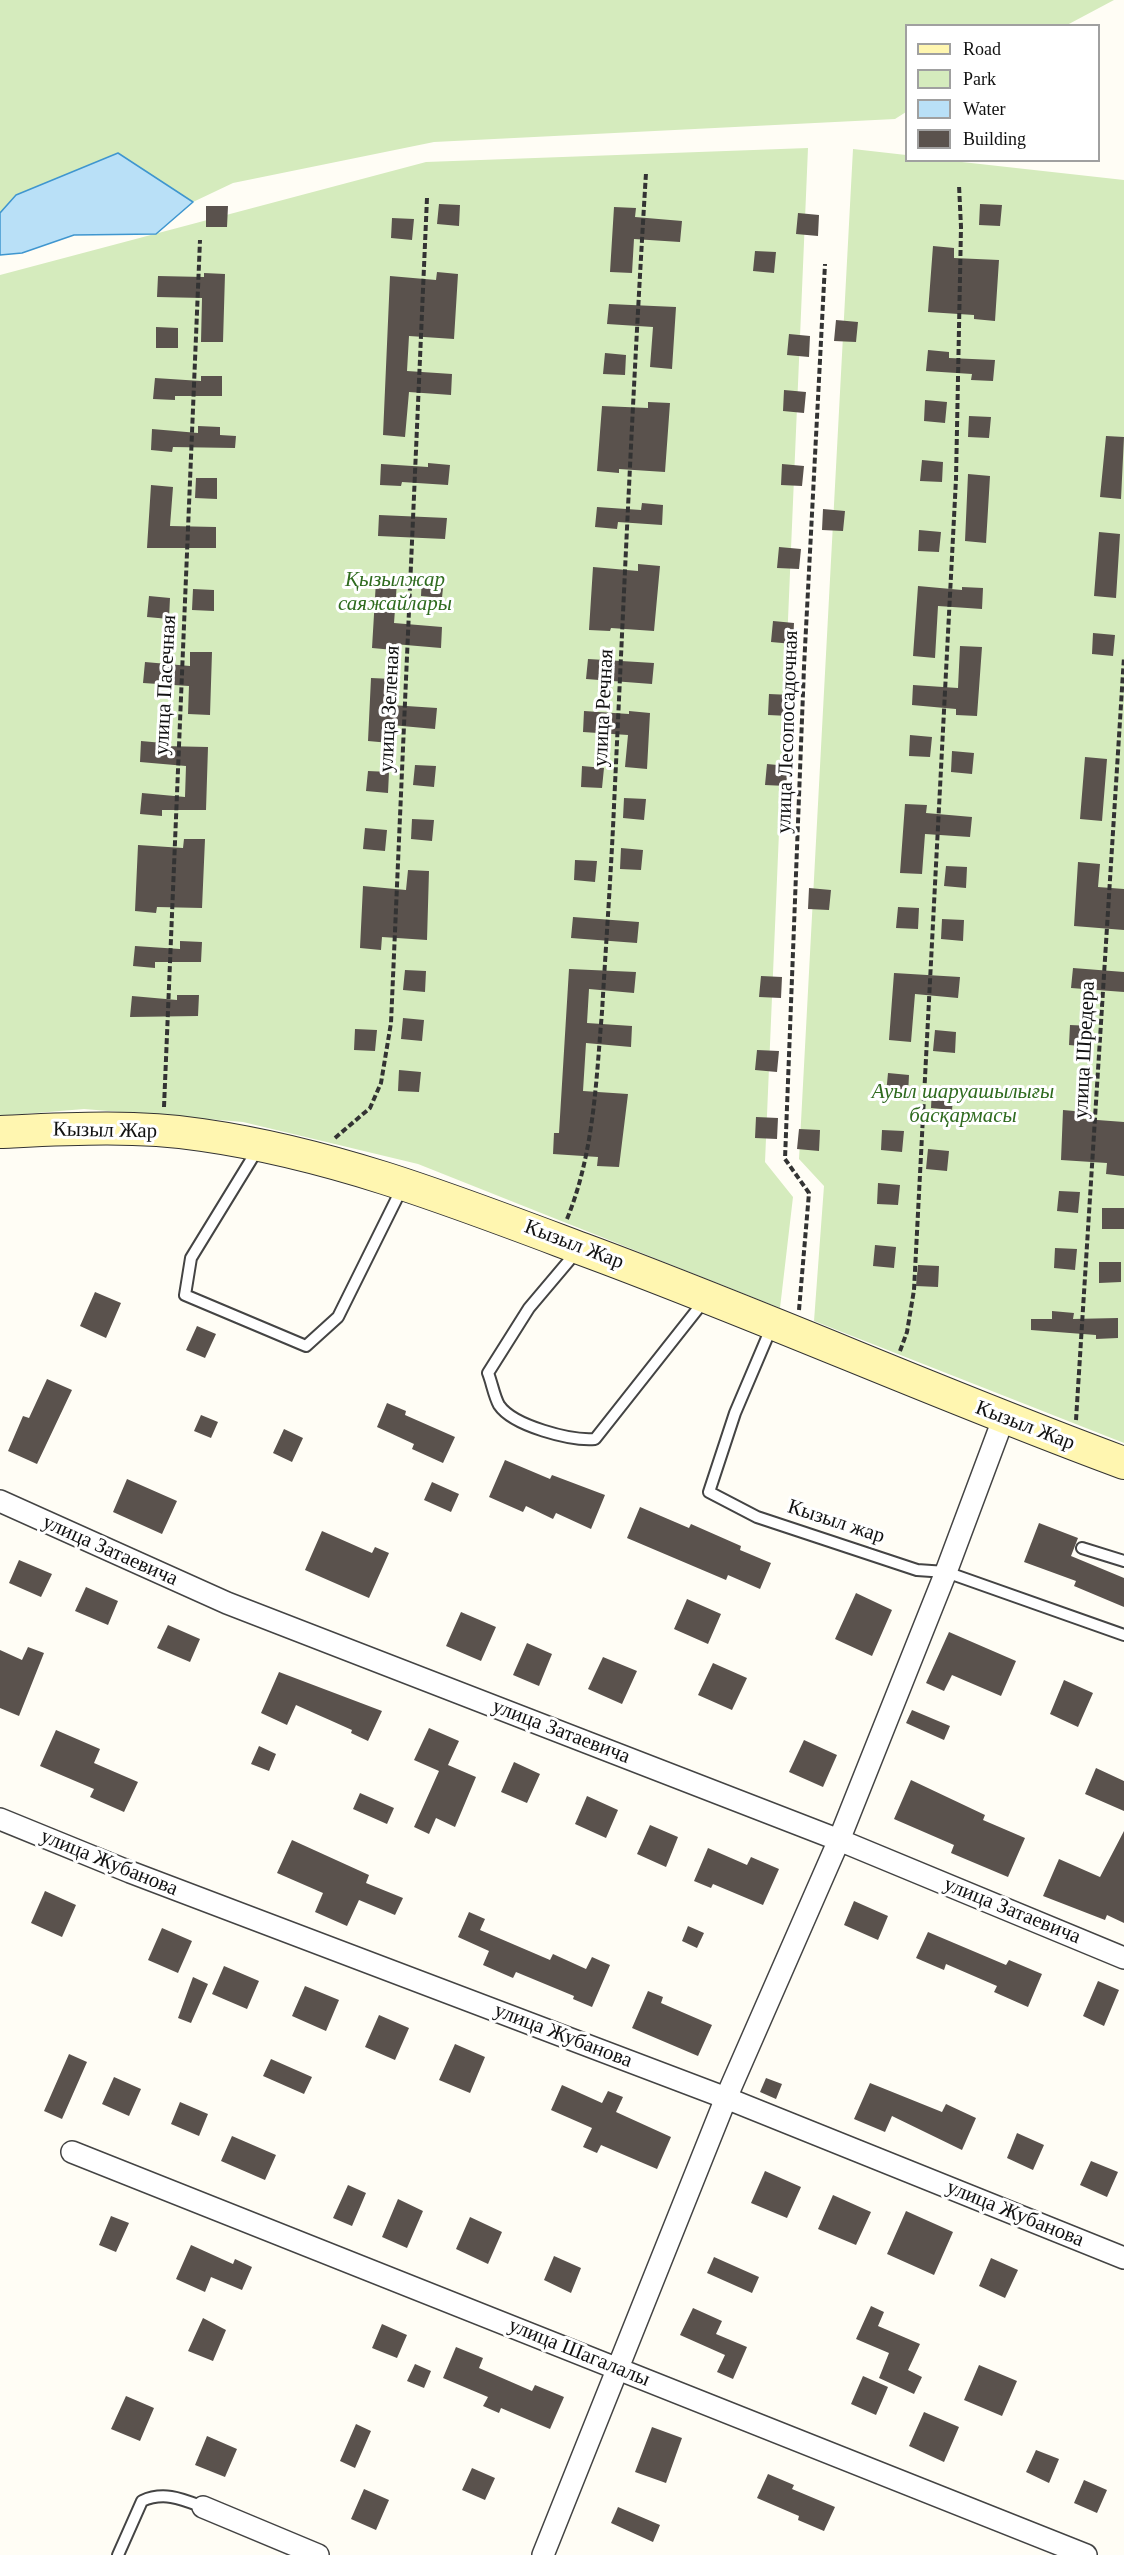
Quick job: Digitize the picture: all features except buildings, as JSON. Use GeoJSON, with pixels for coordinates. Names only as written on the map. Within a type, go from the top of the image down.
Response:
{"type":"FeatureCollection","features":[{"type":"Feature","properties":{"kind":"main road","name":"Кызыл Жар"},"geometry":{"type":"LineString","coordinates":[[0,1132],[79,1128],[161,1131],[261,1144],[404,1183],[569,1244],[892,1374],[1124,1463]]}},
{"type":"Feature","properties":{"kind":"street"},"geometry":{"type":"LineString","coordinates":[[543,2555],[726,2098],[839,1840],[946,1572],[1004,1417]]}},
{"type":"Feature","properties":{"kind":"street","name":"улица Затаевича"},"geometry":{"type":"LineString","coordinates":[[0,1501],[227,1603],[839,1840],[1124,1958]]}},
{"type":"Feature","properties":{"kind":"street","name":"улица Жубанова"},"geometry":{"type":"LineString","coordinates":[[0,1819],[130,1872],[726,2098],[1124,2258]]}},
{"type":"Feature","properties":{"kind":"street","name":"улица Шагалалы"},"geometry":{"type":"LineString","coordinates":[[72,2152],[1086,2555]]}},
{"type":"Feature","properties":{"kind":"street"},"geometry":{"type":"LineString","coordinates":[[203,2507],[318,2555]]}},
{"type":"Feature","properties":{"kind":"lane"},"geometry":{"type":"LineString","coordinates":[[261,1144],[191,1258],[185,1295],[306,1346],[338,1317],[404,1183]]}},
{"type":"Feature","properties":{"kind":"lane"},"geometry":{"type":"LineString","coordinates":[[569,1244],[488,1373],[500,1406],[520,1422],[580,1440],[595,1439],[707,1298]]}},
{"type":"Feature","properties":{"kind":"lane","name":"Кызыл жар"},"geometry":{"type":"LineString","coordinates":[[785,1330],[735,1413],[709,1492],[757,1517],[917,1570],[946,1572],[1124,1635]]}},
{"type":"Feature","properties":{"kind":"lane"},"geometry":{"type":"LineString","coordinates":[[1082,1548],[1124,1561]]}},
{"type":"Feature","properties":{"kind":"lane"},"geometry":{"type":"LineString","coordinates":[[118,2555],[142,2501],[152,2496],[175,2496],[203,2507]]}},
{"type":"Feature","properties":{"kind":"path","name":"улица Речная"},"geometry":{"type":"LineString","coordinates":[[569,1244],[591,1128],[598,1065],[611,883],[633,388],[646,173]]}},
{"type":"Feature","properties":{"kind":"path"},"geometry":{"type":"LineString","coordinates":[[892,1374],[907,1332],[914,1290],[956,479],[962,227],[959,184]]}},
{"type":"Feature","properties":{"kind":"path","name":"улица Зеленая"},"geometry":{"type":"LineString","coordinates":[[315,1158],[370,1107],[381,1083],[391,1023],[427,198]]}},
{"type":"Feature","properties":{"kind":"path","name":"улица Пасечная"},"geometry":{"type":"LineString","coordinates":[[161,1131],[166,1083],[200,240]]}},
{"type":"Feature","properties":{"kind":"path","name":"улица Лесопосадочная"},"geometry":{"type":"LineString","coordinates":[[785,1330],[809,1193],[785,1159],[804,667],[825,264]]}},
{"type":"Feature","properties":{"kind":"path","name":"улица Шредера"},"geometry":{"type":"LineString","coordinates":[[1075,1445],[1124,657]]}},
{"type":"Feature","properties":{"kind":"green space"},"geometry":{"type":"Polygon","coordinates":[[[0,0],[1114,0],[1069,24],[905,24],[905,113],[895,119],[434,142],[233,183],[193,202],[118,153],[16,195],[0,213],[0,0]]]}},
{"type":"Feature","properties":{"kind":"green space","name":"Қызылжар саяжайлары"},"geometry":{"type":"Polygon","coordinates":[[[808,148],[765,1162],[793,1197],[780,1308],[418,1164],[243,1122],[84,1109],[0,1116],[0,275],[426,162],[808,148]]]}},
{"type":"Feature","properties":{"kind":"green space","name":"Ауыл шаруашылығы басқармасы"},"geometry":{"type":"Polygon","coordinates":[[[853,149],[905,155],[905,162],[962,162],[1124,180],[1124,1443],[814,1321],[824,1186],[799,1159],[853,149]]]}},
{"type":"Feature","properties":{"kind":"water"},"geometry":{"type":"Polygon","coordinates":[[[118,153],[193,202],[156,234],[74,235],[22,253],[0,255],[0,213],[16,195],[118,153]]]}}]}
